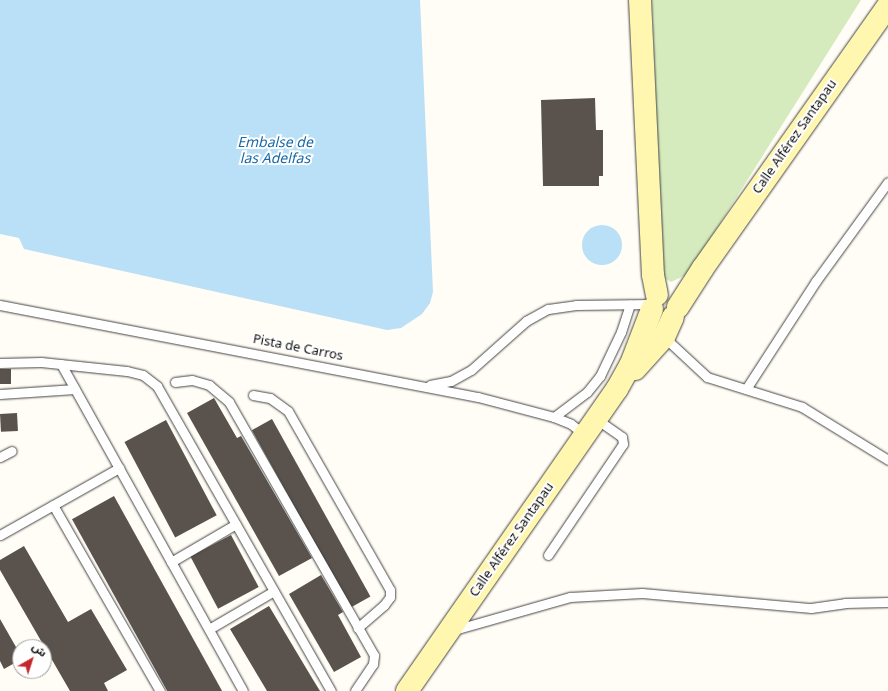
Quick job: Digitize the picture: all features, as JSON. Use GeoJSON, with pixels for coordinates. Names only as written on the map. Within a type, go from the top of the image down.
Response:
{"type":"FeatureCollection","features":[{"type":"Feature","properties":{"kind":"main road"},"geometry":{"type":"LineString","coordinates":[[640,0],[653,275],[664,304]]}},
{"type":"Feature","properties":{"kind":"main road","name":"Calle Alférez Santapau"},"geometry":{"type":"LineString","coordinates":[[617,389],[664,304],[703,268],[888,6]]}},
{"type":"Feature","properties":{"kind":"main road","name":"Calle Alférez Santapau"},"geometry":{"type":"LineString","coordinates":[[407,691],[617,389],[664,337],[664,304]]}},
{"type":"Feature","properties":{"kind":"lane"},"geometry":{"type":"LineString","coordinates":[[746,389],[816,282],[888,182]]}},
{"type":"Feature","properties":{"kind":"lane"},"geometry":{"type":"LineString","coordinates":[[554,417],[587,392],[600,376],[621,332],[630,304]]}},
{"type":"Feature","properties":{"kind":"lane"},"geometry":{"type":"LineString","coordinates":[[423,386],[451,381],[472,370],[526,320],[548,309],[576,305],[664,304]]}},
{"type":"Feature","properties":{"kind":"lane","name":"Pista de Carros"},"geometry":{"type":"LineString","coordinates":[[0,305],[423,386],[554,417],[571,424],[590,427],[622,437],[623,444],[548,555]]}},
{"type":"Feature","properties":{"kind":"lane"},"geometry":{"type":"LineString","coordinates":[[664,337],[707,377],[802,407],[888,460]]}},
{"type":"Feature","properties":{"kind":"lane"},"geometry":{"type":"LineString","coordinates":[[0,363],[61,364],[135,372],[150,379],[162,394],[331,691]]}},
{"type":"Feature","properties":{"kind":"lane"},"geometry":{"type":"LineString","coordinates":[[61,364],[243,691]]}},
{"type":"Feature","properties":{"kind":"lane"},"geometry":{"type":"LineString","coordinates":[[175,382],[192,380],[209,385],[229,402],[374,658],[355,691]]}},
{"type":"Feature","properties":{"kind":"lane"},"geometry":{"type":"LineString","coordinates":[[0,394],[75,389]]}},
{"type":"Feature","properties":{"kind":"lane"},"geometry":{"type":"LineString","coordinates":[[253,395],[270,398],[288,411],[390,590],[390,597],[384,605],[358,628]]}},
{"type":"Feature","properties":{"kind":"lane"},"geometry":{"type":"LineString","coordinates":[[0,457],[12,451]]}},
{"type":"Feature","properties":{"kind":"lane"},"geometry":{"type":"LineString","coordinates":[[0,535],[119,468]]}},
{"type":"Feature","properties":{"kind":"lane"},"geometry":{"type":"LineString","coordinates":[[52,505],[160,691]]}},
{"type":"Feature","properties":{"kind":"lane"},"geometry":{"type":"LineString","coordinates":[[171,562],[236,524]]}},
{"type":"Feature","properties":{"kind":"lane"},"geometry":{"type":"LineString","coordinates":[[209,629],[274,591]]}},
{"type":"Feature","properties":{"kind":"lane"},"geometry":{"type":"LineString","coordinates":[[449,631],[570,597],[642,593],[811,608],[845,603],[888,602]]}},
{"type":"Feature","properties":{"kind":"green space"},"geometry":{"type":"Polygon","coordinates":[[[652,0],[861,0],[688,274],[671,282],[666,279],[662,269],[652,0]]]}},
{"type":"Feature","properties":{"kind":"water","name":"Embalse de las Adelfas"},"geometry":{"type":"Polygon","coordinates":[[[0,0],[420,0],[433,292],[430,303],[422,314],[401,328],[387,330],[24,249],[19,238],[0,234],[0,0]]]}},
{"type":"Feature","properties":{"kind":"water"},"geometry":{"type":"Polygon","coordinates":[[[606,225],[613,228],[619,234],[622,245],[621,253],[613,262],[606,265],[598,265],[591,262],[583,253],[582,241],[585,234],[594,226],[606,225]]]}},
{"type":"Feature","properties":{"kind":"building"},"geometry":{"type":"Polygon","coordinates":[[[595,98],[596,130],[603,130],[603,176],[599,176],[599,186],[543,186],[541,100],[595,98]]]}},
{"type":"Feature","properties":{"kind":"building"},"geometry":{"type":"Polygon","coordinates":[[[0,369],[11,369],[11,384],[0,384],[0,369]]]}},
{"type":"Feature","properties":{"kind":"building"},"geometry":{"type":"Polygon","coordinates":[[[214,398],[237,438],[241,436],[312,558],[279,576],[187,413],[214,398]]]}},
{"type":"Feature","properties":{"kind":"building"},"geometry":{"type":"Polygon","coordinates":[[[17,413],[18,431],[1,432],[0,414],[17,413]]]}},
{"type":"Feature","properties":{"kind":"building"},"geometry":{"type":"Polygon","coordinates":[[[272,419],[370,597],[350,608],[252,430],[272,419]]]}},
{"type":"Feature","properties":{"kind":"building"},"geometry":{"type":"Polygon","coordinates":[[[166,420],[217,515],[175,537],[125,442],[166,420]]]}},
{"type":"Feature","properties":{"kind":"building"},"geometry":{"type":"Polygon","coordinates":[[[114,496],[222,691],[167,691],[72,519],[114,496]]]}},
{"type":"Feature","properties":{"kind":"building"},"geometry":{"type":"Polygon","coordinates":[[[231,535],[259,587],[218,609],[190,557],[231,535]]]}},
{"type":"Feature","properties":{"kind":"building"},"geometry":{"type":"Polygon","coordinates":[[[24,546],[68,622],[91,609],[127,670],[104,683],[108,691],[70,691],[52,660],[52,639],[40,639],[0,570],[0,560],[24,546]]]}},
{"type":"Feature","properties":{"kind":"building"},"geometry":{"type":"Polygon","coordinates":[[[321,575],[343,612],[338,615],[361,657],[334,672],[289,594],[321,575]]]}},
{"type":"Feature","properties":{"kind":"building"},"geometry":{"type":"Polygon","coordinates":[[[269,606],[320,691],[267,691],[230,629],[269,606]]]}},
{"type":"Feature","properties":{"kind":"building"},"geometry":{"type":"Polygon","coordinates":[[[0,619],[12,640],[12,664],[4,669],[0,661],[0,619]]]}}]}
